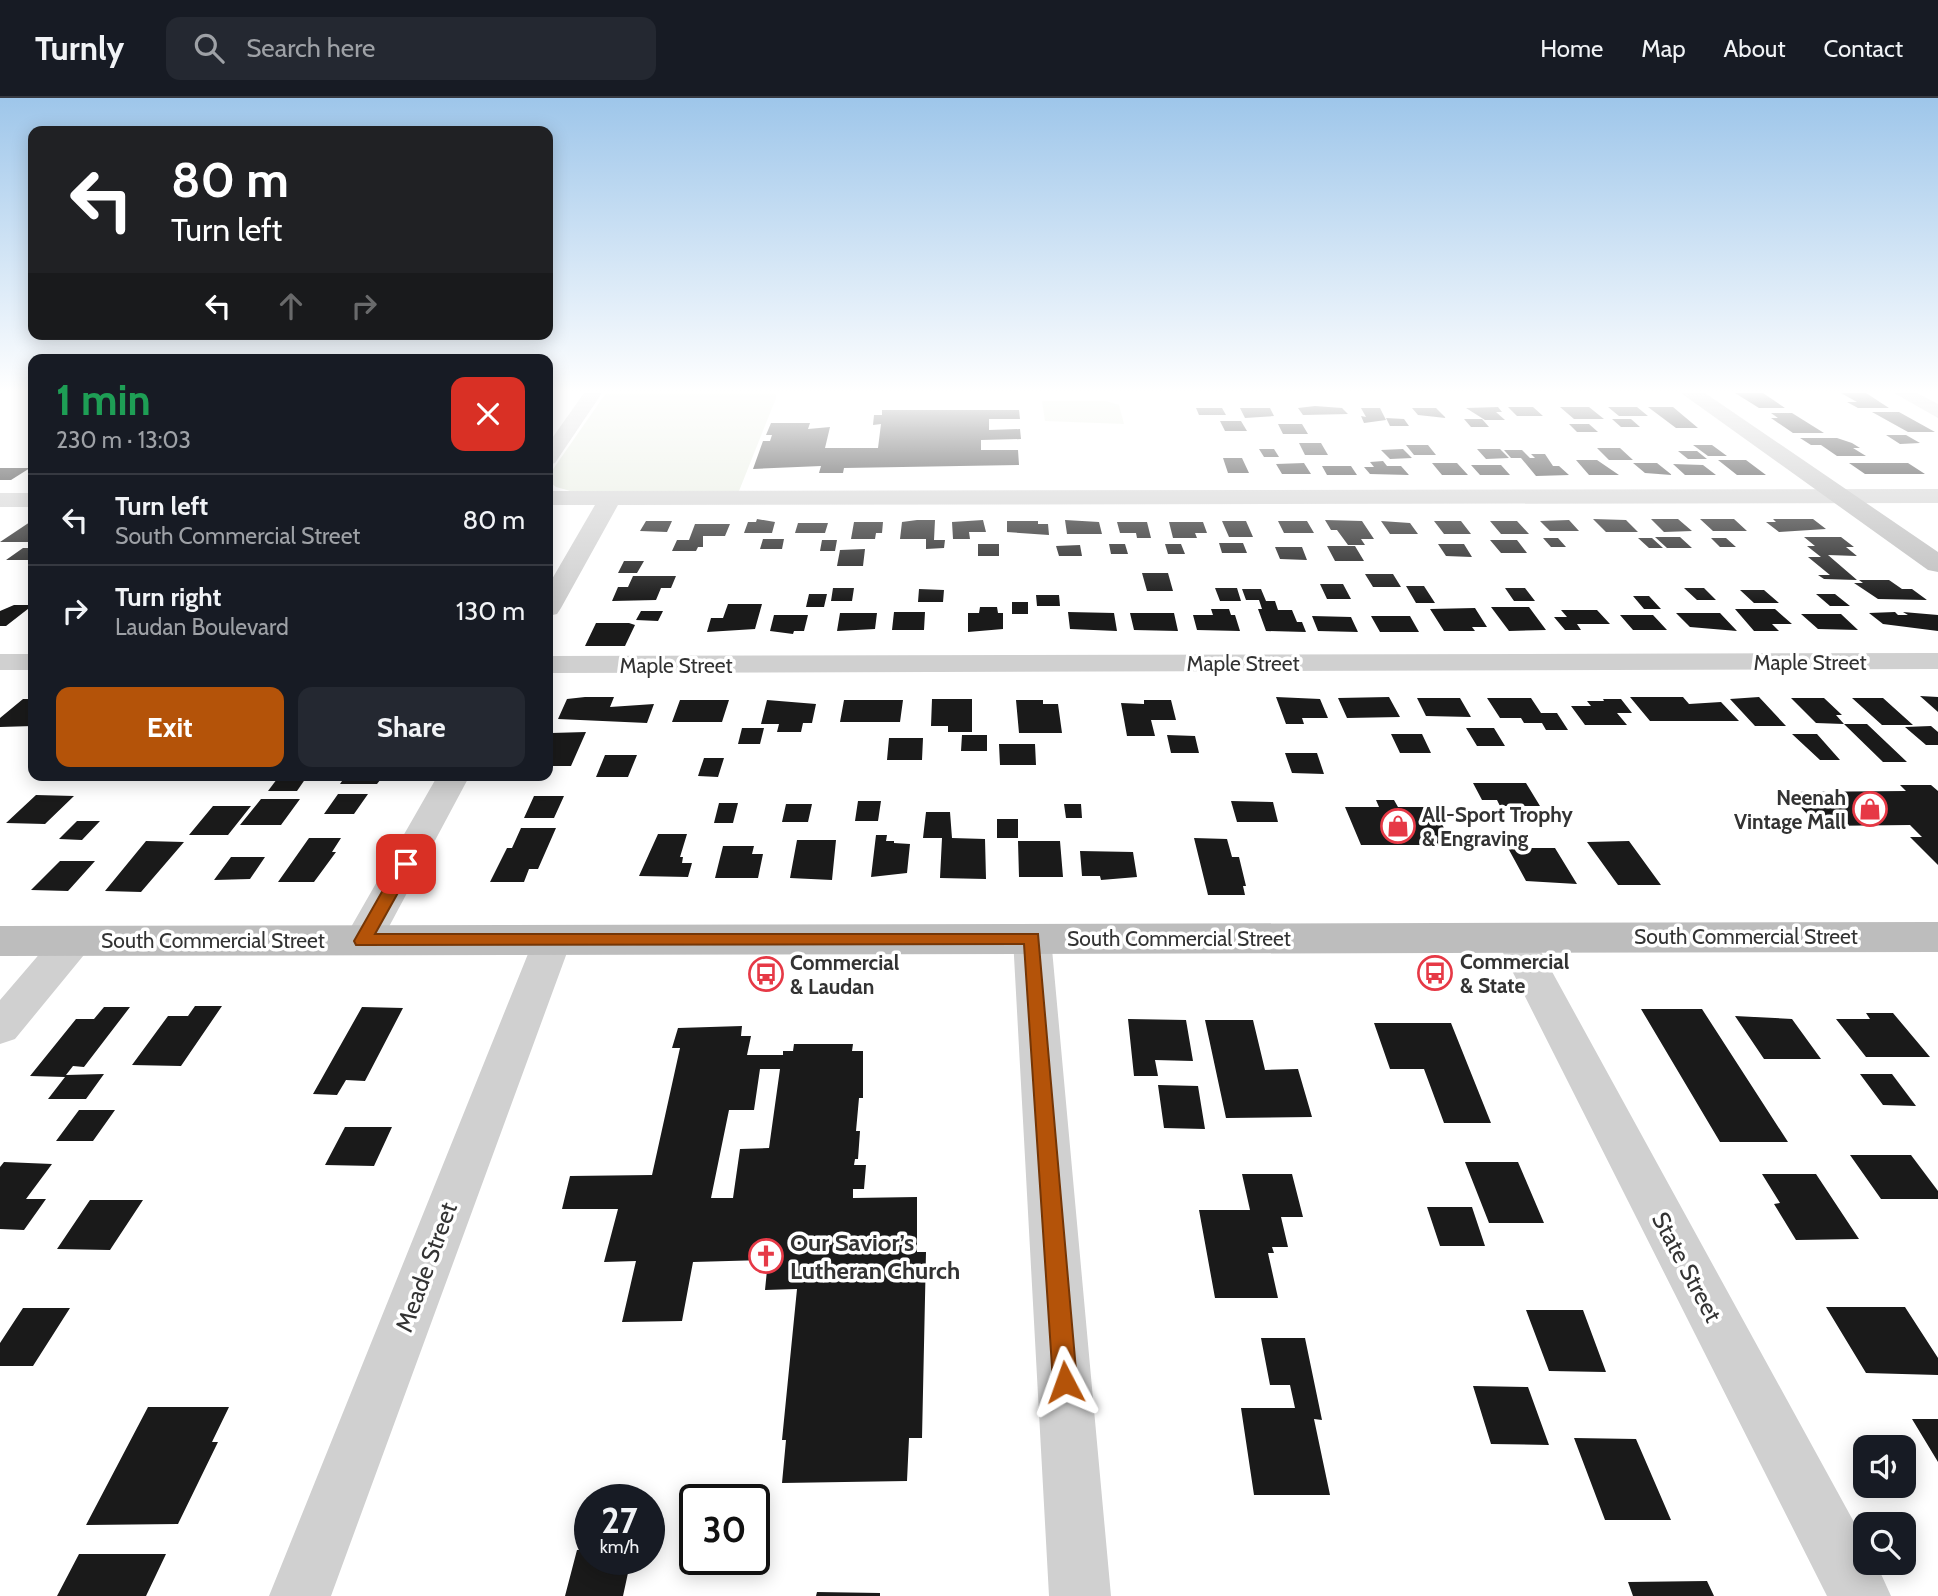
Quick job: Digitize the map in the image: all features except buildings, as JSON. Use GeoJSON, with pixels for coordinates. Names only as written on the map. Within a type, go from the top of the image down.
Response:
{"type":"FeatureCollection","features":[{"type":"Feature","properties":{"kind":"main road"},"geometry":{"type":"LineString","coordinates":[[1791,463],[1938,564]]}},
{"type":"Feature","properties":{"kind":"main road","name":"South Commercial Street"},"geometry":{"type":"LineString","coordinates":[[0,940],[1938,937]]}},
{"type":"Feature","properties":{"kind":"street"},"geometry":{"type":"LineString","coordinates":[[553,498],[1938,496]]}},
{"type":"Feature","properties":{"kind":"street"},"geometry":{"type":"LineString","coordinates":[[553,599],[610,498]]}},
{"type":"Feature","properties":{"kind":"street"},"geometry":{"type":"LineString","coordinates":[[0,500],[28,499]]}},
{"type":"Feature","properties":{"kind":"street"},"geometry":{"type":"LineString","coordinates":[[0,662],[28,662]]}},
{"type":"Feature","properties":{"kind":"street","name":"Maple Street"},"geometry":{"type":"LineString","coordinates":[[553,665],[1938,662]]}},
{"type":"Feature","properties":{"kind":"street"},"geometry":{"type":"LineString","coordinates":[[362,941],[451,781]]}},
{"type":"Feature","properties":{"kind":"street","name":"State Street"},"geometry":{"type":"LineString","coordinates":[[1514,937],[1860,1596]]}},
{"type":"Feature","properties":{"kind":"street"},"geometry":{"type":"LineString","coordinates":[[1032,938],[1080,1596]]}},
{"type":"Feature","properties":{"kind":"street","name":"Meade Street"},"geometry":{"type":"LineString","coordinates":[[300,1596],[552,939]]}},
{"type":"Feature","properties":{"kind":"street"},"geometry":{"type":"LineString","coordinates":[[0,1028],[74,940]]}},
{"type":"Feature","properties":{"kind":"shaded area"},"geometry":{"type":"Polygon","coordinates":[[[557,463],[750,463],[739,491],[574,492],[553,484],[553,469],[557,463]]]}},
{"type":"Feature","properties":{"kind":"place","name":"Neenah Vintage Mall"},"geometry":{"type":"Point","coordinates":[1870,809]}},
{"type":"Feature","properties":{"kind":"place","name":"All-Sport Trophy & Engraving"},"geometry":{"type":"Point","coordinates":[1398,826]}},
{"type":"Feature","properties":{"kind":"place","name":"Commercial & State"},"geometry":{"type":"Point","coordinates":[1435,973]}},
{"type":"Feature","properties":{"kind":"place","name":"Commercial & Laudan"},"geometry":{"type":"Point","coordinates":[766,974]}},
{"type":"Feature","properties":{"kind":"place","name":"Our Savior’s Lutheran Church"},"geometry":{"type":"Point","coordinates":[766,1256]}},
{"type":"Feature","properties":{"kind":"route"},"geometry":{"type":"LineString","coordinates":[[406,864],[362,941],[1032,938],[1065,1382]]}}]}
